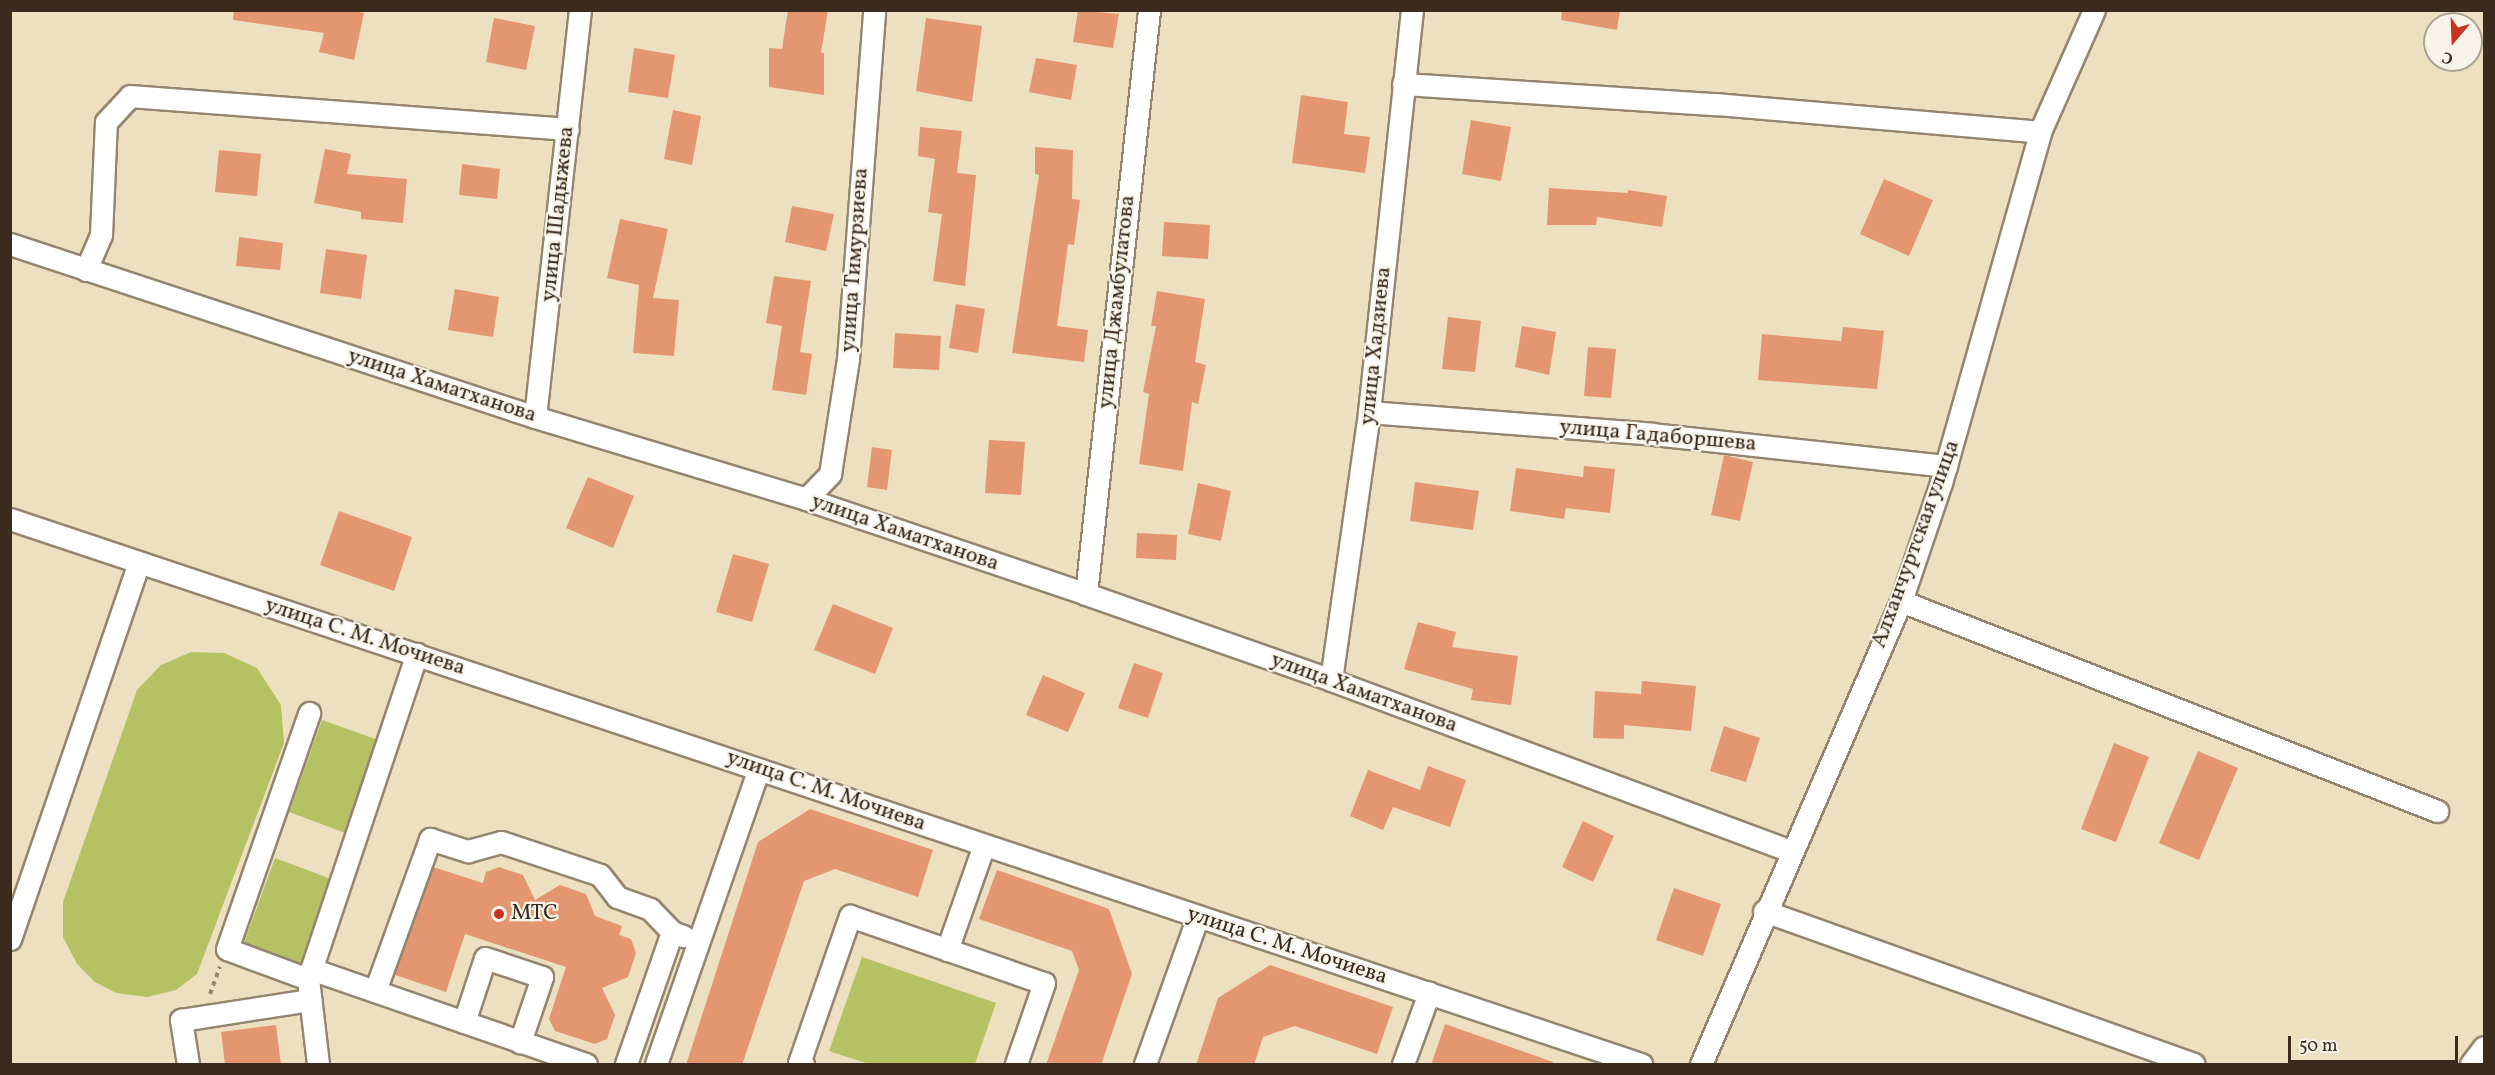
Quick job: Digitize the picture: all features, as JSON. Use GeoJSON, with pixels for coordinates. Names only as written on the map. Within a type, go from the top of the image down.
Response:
{"type":"FeatureCollection","features":[{"type":"Feature","properties":{"kind":"street","name":"улица Шадыжева"},"geometry":{"type":"LineString","coordinates":[[535,417],[580,10]]}},
{"type":"Feature","properties":{"kind":"street","name":"улица Тимурзиева"},"geometry":{"type":"LineString","coordinates":[[806,499],[830,474],[848,359],[874,10]]}},
{"type":"Feature","properties":{"kind":"street","name":"улица Джамбулатова"},"geometry":{"type":"LineString","coordinates":[[1086,594],[1149,10]]}},
{"type":"Feature","properties":{"kind":"street","name":"улица Хадзиева"},"geometry":{"type":"LineString","coordinates":[[1331,680],[1370,412],[1412,10]]}},
{"type":"Feature","properties":{"kind":"street","name":"Алханчуртская улица"},"geometry":{"type":"LineString","coordinates":[[1701,1065],[1764,911],[1901,601],[1946,466],[2040,132],[2094,10]]}},
{"type":"Feature","properties":{"kind":"street"},"geometry":{"type":"LineString","coordinates":[[1403,84],[1716,104],[2040,132]]}},
{"type":"Feature","properties":{"kind":"street"},"geometry":{"type":"LineString","coordinates":[[86,270],[101,235],[106,122],[130,96],[568,129]]}},
{"type":"Feature","properties":{"kind":"street","name":"улица Хаматханова"},"geometry":{"type":"LineString","coordinates":[[10,244],[535,417],[806,499],[1086,594],[1331,680],[1790,851]]}},
{"type":"Feature","properties":{"kind":"street","name":"улица Гадаборшева"},"geometry":{"type":"LineString","coordinates":[[1370,412],[1652,434],[1946,466]]}},
{"type":"Feature","properties":{"kind":"street","name":"улица С. М. Мочиева"},"geometry":{"type":"LineString","coordinates":[[10,519],[1641,1065]]}},
{"type":"Feature","properties":{"kind":"street"},"geometry":{"type":"LineString","coordinates":[[10,939],[140,562]]}},
{"type":"Feature","properties":{"kind":"street"},"geometry":{"type":"LineString","coordinates":[[1901,601],[2437,811]]}},
{"type":"Feature","properties":{"kind":"street"},"geometry":{"type":"LineString","coordinates":[[318,1065],[309,974],[417,654]]}},
{"type":"Feature","properties":{"kind":"street"},"geometry":{"type":"LineString","coordinates":[[309,713],[227,950],[375,991],[586,1065]]}},
{"type":"Feature","properties":{"kind":"street"},"geometry":{"type":"LineString","coordinates":[[656,1065],[759,769]]}},
{"type":"Feature","properties":{"kind":"street"},"geometry":{"type":"LineString","coordinates":[[375,991],[430,838],[468,851],[501,842],[600,875],[617,897],[650,909],[672,932],[699,941]]}},
{"type":"Feature","properties":{"kind":"street"},"geometry":{"type":"LineString","coordinates":[[947,950],[984,844]]}},
{"type":"Feature","properties":{"kind":"street"},"geometry":{"type":"LineString","coordinates":[[1764,911],[2194,1065]]}},
{"type":"Feature","properties":{"kind":"street"},"geometry":{"type":"LineString","coordinates":[[802,1065],[799,1063],[850,916],[1044,983],[1016,1065]]}},
{"type":"Feature","properties":{"kind":"street"},"geometry":{"type":"LineString","coordinates":[[1145,1065],[1198,916]]}},
{"type":"Feature","properties":{"kind":"street"},"geometry":{"type":"LineString","coordinates":[[626,1065],[672,932]]}},
{"type":"Feature","properties":{"kind":"street"},"geometry":{"type":"LineString","coordinates":[[464,1022],[485,958],[542,977],[520,1042]]}},
{"type":"Feature","properties":{"kind":"street"},"geometry":{"type":"LineString","coordinates":[[1403,1065],[1429,993]]}},
{"type":"Feature","properties":{"kind":"street"},"geometry":{"type":"LineString","coordinates":[[188,1065],[181,1020],[310,1000]]}},
{"type":"Feature","properties":{"kind":"street"},"geometry":{"type":"LineString","coordinates":[[2471,1065],[2484,1047]]}},
{"type":"Feature","properties":{"kind":"path"},"geometry":{"type":"LineString","coordinates":[[201,1017],[227,950]]}},
{"type":"Feature","properties":{"kind":"green space"},"geometry":{"type":"Polygon","coordinates":[[[191,652],[224,653],[257,668],[281,705],[284,743],[197,974],[176,990],[147,997],[116,993],[95,982],[77,964],[63,937],[63,902],[137,690],[161,665],[191,652]]]}},
{"type":"Feature","properties":{"kind":"green space"},"geometry":{"type":"Polygon","coordinates":[[[322,720],[381,741],[348,834],[289,812],[322,720]]]}},
{"type":"Feature","properties":{"kind":"green space"},"geometry":{"type":"Polygon","coordinates":[[[275,858],[334,880],[300,972],[241,951],[275,858]]]}},
{"type":"Feature","properties":{"kind":"green space"},"geometry":{"type":"Polygon","coordinates":[[[862,957],[996,1003],[975,1064],[869,1064],[829,1051],[862,957]]]}},
{"type":"Feature","properties":{"kind":"building"},"geometry":{"type":"Polygon","coordinates":[[[234,10],[351,10],[364,13],[354,60],[319,52],[324,33],[233,20],[234,10]]]}},
{"type":"Feature","properties":{"kind":"building"},"geometry":{"type":"Polygon","coordinates":[[[788,10],[828,10],[821,53],[824,53],[824,95],[769,87],[769,48],[782,49],[788,10]]]}},
{"type":"Feature","properties":{"kind":"building"},"geometry":{"type":"Polygon","coordinates":[[[1078,10],[1119,14],[1113,48],[1073,42],[1078,10]]]}},
{"type":"Feature","properties":{"kind":"building"},"geometry":{"type":"Polygon","coordinates":[[[1562,10],[1620,10],[1617,30],[1561,20],[1562,10]]]}},
{"type":"Feature","properties":{"kind":"building"},"geometry":{"type":"Polygon","coordinates":[[[494,18],[535,26],[526,70],[486,62],[494,18]]]}},
{"type":"Feature","properties":{"kind":"building"},"geometry":{"type":"Polygon","coordinates":[[[926,18],[982,26],[972,102],[916,91],[926,18]]]}},
{"type":"Feature","properties":{"kind":"building"},"geometry":{"type":"Polygon","coordinates":[[[634,48],[675,55],[668,98],[628,92],[634,48]]]}},
{"type":"Feature","properties":{"kind":"building"},"geometry":{"type":"Polygon","coordinates":[[[1036,58],[1077,65],[1071,100],[1029,92],[1036,58]]]}},
{"type":"Feature","properties":{"kind":"building"},"geometry":{"type":"Polygon","coordinates":[[[1301,95],[1348,102],[1344,134],[1370,137],[1365,173],[1292,163],[1301,95]]]}},
{"type":"Feature","properties":{"kind":"building"},"geometry":{"type":"Polygon","coordinates":[[[673,110],[701,116],[692,165],[664,159],[673,110]]]}},
{"type":"Feature","properties":{"kind":"building"},"geometry":{"type":"Polygon","coordinates":[[[1471,120],[1511,127],[1501,181],[1462,174],[1471,120]]]}},
{"type":"Feature","properties":{"kind":"building"},"geometry":{"type":"Polygon","coordinates":[[[920,127],[962,131],[957,173],[976,175],[965,286],[933,281],[942,214],[928,212],[935,159],[918,156],[920,127]]]}},
{"type":"Feature","properties":{"kind":"building"},"geometry":{"type":"Polygon","coordinates":[[[1035,147],[1073,150],[1072,199],[1080,200],[1074,245],[1068,244],[1057,326],[1088,330],[1084,362],[1012,353],[1039,175],[1035,174],[1035,147]]]}},
{"type":"Feature","properties":{"kind":"building"},"geometry":{"type":"Polygon","coordinates":[[[325,149],[351,154],[347,174],[407,179],[403,223],[361,219],[361,212],[314,203],[325,149]]]}},
{"type":"Feature","properties":{"kind":"building"},"geometry":{"type":"Polygon","coordinates":[[[219,150],[261,154],[257,196],[215,192],[219,150]]]}},
{"type":"Feature","properties":{"kind":"building"},"geometry":{"type":"Polygon","coordinates":[[[462,164],[500,169],[497,199],[459,195],[462,164]]]}},
{"type":"Feature","properties":{"kind":"building"},"geometry":{"type":"Polygon","coordinates":[[[1884,179],[1933,200],[1909,256],[1860,234],[1884,179]]]}},
{"type":"Feature","properties":{"kind":"building"},"geometry":{"type":"Polygon","coordinates":[[[1549,188],[1628,193],[1628,190],[1667,196],[1662,227],[1597,217],[1596,225],[1547,225],[1549,188]]]}},
{"type":"Feature","properties":{"kind":"building"},"geometry":{"type":"Polygon","coordinates":[[[792,206],[834,214],[826,251],[785,242],[792,206]]]}},
{"type":"Feature","properties":{"kind":"building"},"geometry":{"type":"Polygon","coordinates":[[[620,219],[668,229],[653,298],[679,300],[674,356],[633,353],[639,285],[607,278],[620,219]]]}},
{"type":"Feature","properties":{"kind":"building"},"geometry":{"type":"Polygon","coordinates":[[[1164,222],[1210,225],[1208,259],[1162,256],[1164,222]]]}},
{"type":"Feature","properties":{"kind":"building"},"geometry":{"type":"Polygon","coordinates":[[[239,237],[283,243],[280,270],[236,266],[239,237]]]}},
{"type":"Feature","properties":{"kind":"building"},"geometry":{"type":"Polygon","coordinates":[[[326,249],[367,255],[361,299],[320,293],[326,249]]]}},
{"type":"Feature","properties":{"kind":"building"},"geometry":{"type":"Polygon","coordinates":[[[774,276],[811,281],[800,352],[812,354],[806,395],[772,390],[782,326],[766,323],[774,276]]]}},
{"type":"Feature","properties":{"kind":"building"},"geometry":{"type":"Polygon","coordinates":[[[455,289],[499,297],[493,337],[448,330],[455,289]]]}},
{"type":"Feature","properties":{"kind":"building"},"geometry":{"type":"Polygon","coordinates":[[[1157,291],[1205,299],[1195,362],[1206,365],[1198,404],[1192,402],[1183,471],[1139,464],[1149,394],[1143,392],[1156,326],[1151,326],[1157,291]]]}},
{"type":"Feature","properties":{"kind":"building"},"geometry":{"type":"Polygon","coordinates":[[[956,304],[985,309],[978,353],[949,348],[956,304]]]}},
{"type":"Feature","properties":{"kind":"building"},"geometry":{"type":"Polygon","coordinates":[[[1448,317],[1481,321],[1475,372],[1442,369],[1448,317]]]}},
{"type":"Feature","properties":{"kind":"building"},"geometry":{"type":"Polygon","coordinates":[[[1522,326],[1556,332],[1549,375],[1515,367],[1522,326]]]}},
{"type":"Feature","properties":{"kind":"building"},"geometry":{"type":"Polygon","coordinates":[[[1843,327],[1884,331],[1877,389],[1758,380],[1762,334],[1841,341],[1843,327]]]}},
{"type":"Feature","properties":{"kind":"building"},"geometry":{"type":"Polygon","coordinates":[[[895,333],[941,336],[939,370],[893,368],[895,333]]]}},
{"type":"Feature","properties":{"kind":"building"},"geometry":{"type":"Polygon","coordinates":[[[1588,347],[1616,349],[1611,398],[1584,396],[1588,347]]]}},
{"type":"Feature","properties":{"kind":"building"},"geometry":{"type":"Polygon","coordinates":[[[989,440],[1025,442],[1021,495],[985,493],[989,440]]]}},
{"type":"Feature","properties":{"kind":"building"},"geometry":{"type":"Polygon","coordinates":[[[872,447],[892,450],[887,490],[867,487],[872,447]]]}},
{"type":"Feature","properties":{"kind":"building"},"geometry":{"type":"Polygon","coordinates":[[[1724,455],[1753,462],[1740,521],[1711,515],[1724,455]]]}},
{"type":"Feature","properties":{"kind":"building"},"geometry":{"type":"Polygon","coordinates":[[[1584,466],[1615,469],[1610,513],[1566,508],[1564,519],[1510,511],[1516,468],[1583,477],[1584,466]]]}},
{"type":"Feature","properties":{"kind":"building"},"geometry":{"type":"Polygon","coordinates":[[[588,477],[634,496],[613,548],[566,528],[588,477]]]}},
{"type":"Feature","properties":{"kind":"building"},"geometry":{"type":"Polygon","coordinates":[[[1415,482],[1479,491],[1473,530],[1410,521],[1415,482]]]}},
{"type":"Feature","properties":{"kind":"building"},"geometry":{"type":"Polygon","coordinates":[[[1198,483],[1231,491],[1221,541],[1188,534],[1198,483]]]}},
{"type":"Feature","properties":{"kind":"building"},"geometry":{"type":"Polygon","coordinates":[[[339,511],[412,537],[394,591],[320,565],[339,511]]]}},
{"type":"Feature","properties":{"kind":"building"},"geometry":{"type":"Polygon","coordinates":[[[1137,533],[1177,535],[1176,560],[1136,558],[1137,533]]]}},
{"type":"Feature","properties":{"kind":"building"},"geometry":{"type":"Polygon","coordinates":[[[733,554],[769,564],[752,622],[716,612],[733,554]]]}},
{"type":"Feature","properties":{"kind":"building"},"geometry":{"type":"Polygon","coordinates":[[[833,604],[893,628],[875,674],[814,650],[833,604]]]}},
{"type":"Feature","properties":{"kind":"building"},"geometry":{"type":"Polygon","coordinates":[[[1418,622],[1456,632],[1452,647],[1518,656],[1511,705],[1471,700],[1473,689],[1404,669],[1418,622]]]}},
{"type":"Feature","properties":{"kind":"building"},"geometry":{"type":"Polygon","coordinates":[[[1134,663],[1163,673],[1148,718],[1118,708],[1134,663]]]}},
{"type":"Feature","properties":{"kind":"building"},"geometry":{"type":"Polygon","coordinates":[[[1043,675],[1085,693],[1068,732],[1026,715],[1043,675]]]}},
{"type":"Feature","properties":{"kind":"building"},"geometry":{"type":"Polygon","coordinates":[[[1642,681],[1696,686],[1691,731],[1624,725],[1624,739],[1593,738],[1595,691],[1641,694],[1642,681]]]}},
{"type":"Feature","properties":{"kind":"building"},"geometry":{"type":"Polygon","coordinates":[[[1724,726],[1760,738],[1746,782],[1710,771],[1724,726]]]}},
{"type":"Feature","properties":{"kind":"building"},"geometry":{"type":"Polygon","coordinates":[[[2114,743],[2149,757],[2116,842],[2081,829],[2114,743]]]}},
{"type":"Feature","properties":{"kind":"building"},"geometry":{"type":"Polygon","coordinates":[[[2198,751],[2238,768],[2199,860],[2159,843],[2198,751]]]}},
{"type":"Feature","properties":{"kind":"building"},"geometry":{"type":"Polygon","coordinates":[[[1428,766],[1466,780],[1450,827],[1393,807],[1383,830],[1350,816],[1368,770],[1420,790],[1428,766]]]}},
{"type":"Feature","properties":{"kind":"building"},"geometry":{"type":"Polygon","coordinates":[[[810,809],[933,850],[918,897],[835,869],[804,881],[742,1065],[686,1065],[758,842],[810,809]]]}},
{"type":"Feature","properties":{"kind":"building"},"geometry":{"type":"Polygon","coordinates":[[[1583,821],[1614,836],[1593,882],[1562,867],[1583,821]]]}},
{"type":"Feature","properties":{"kind":"building"},"geometry":{"type":"Polygon","coordinates":[[[433,867],[483,883],[486,872],[499,867],[523,875],[535,900],[560,885],[586,894],[595,916],[622,926],[619,935],[631,939],[636,953],[628,977],[602,988],[615,1015],[607,1039],[595,1044],[555,1031],[549,1019],[566,967],[465,934],[446,992],[395,975],[433,867]]]}},
{"type":"Feature","properties":{"kind":"building"},"geometry":{"type":"Polygon","coordinates":[[[997,870],[1109,909],[1132,974],[1101,1065],[1046,1065],[1079,970],[1072,951],[979,919],[997,870]]]}},
{"type":"Feature","properties":{"kind":"building"},"geometry":{"type":"Polygon","coordinates":[[[1674,888],[1721,904],[1703,956],[1656,940],[1674,888]]]}},
{"type":"Feature","properties":{"kind":"building"},"geometry":{"type":"Polygon","coordinates":[[[1270,965],[1393,1007],[1377,1054],[1295,1026],[1263,1037],[1254,1065],[1196,1065],[1218,998],[1270,965]]]}},
{"type":"Feature","properties":{"kind":"building"},"geometry":{"type":"Polygon","coordinates":[[[1445,1024],[1553,1062],[1552,1065],[1431,1065],[1445,1024]]]}},
{"type":"Feature","properties":{"kind":"building"},"geometry":{"type":"Polygon","coordinates":[[[276,1025],[281,1065],[225,1065],[221,1032],[276,1025]]]}},
{"type":"Feature","properties":{"kind":"place","name":"МТС"},"geometry":{"type":"Point","coordinates":[499,914]}}]}
